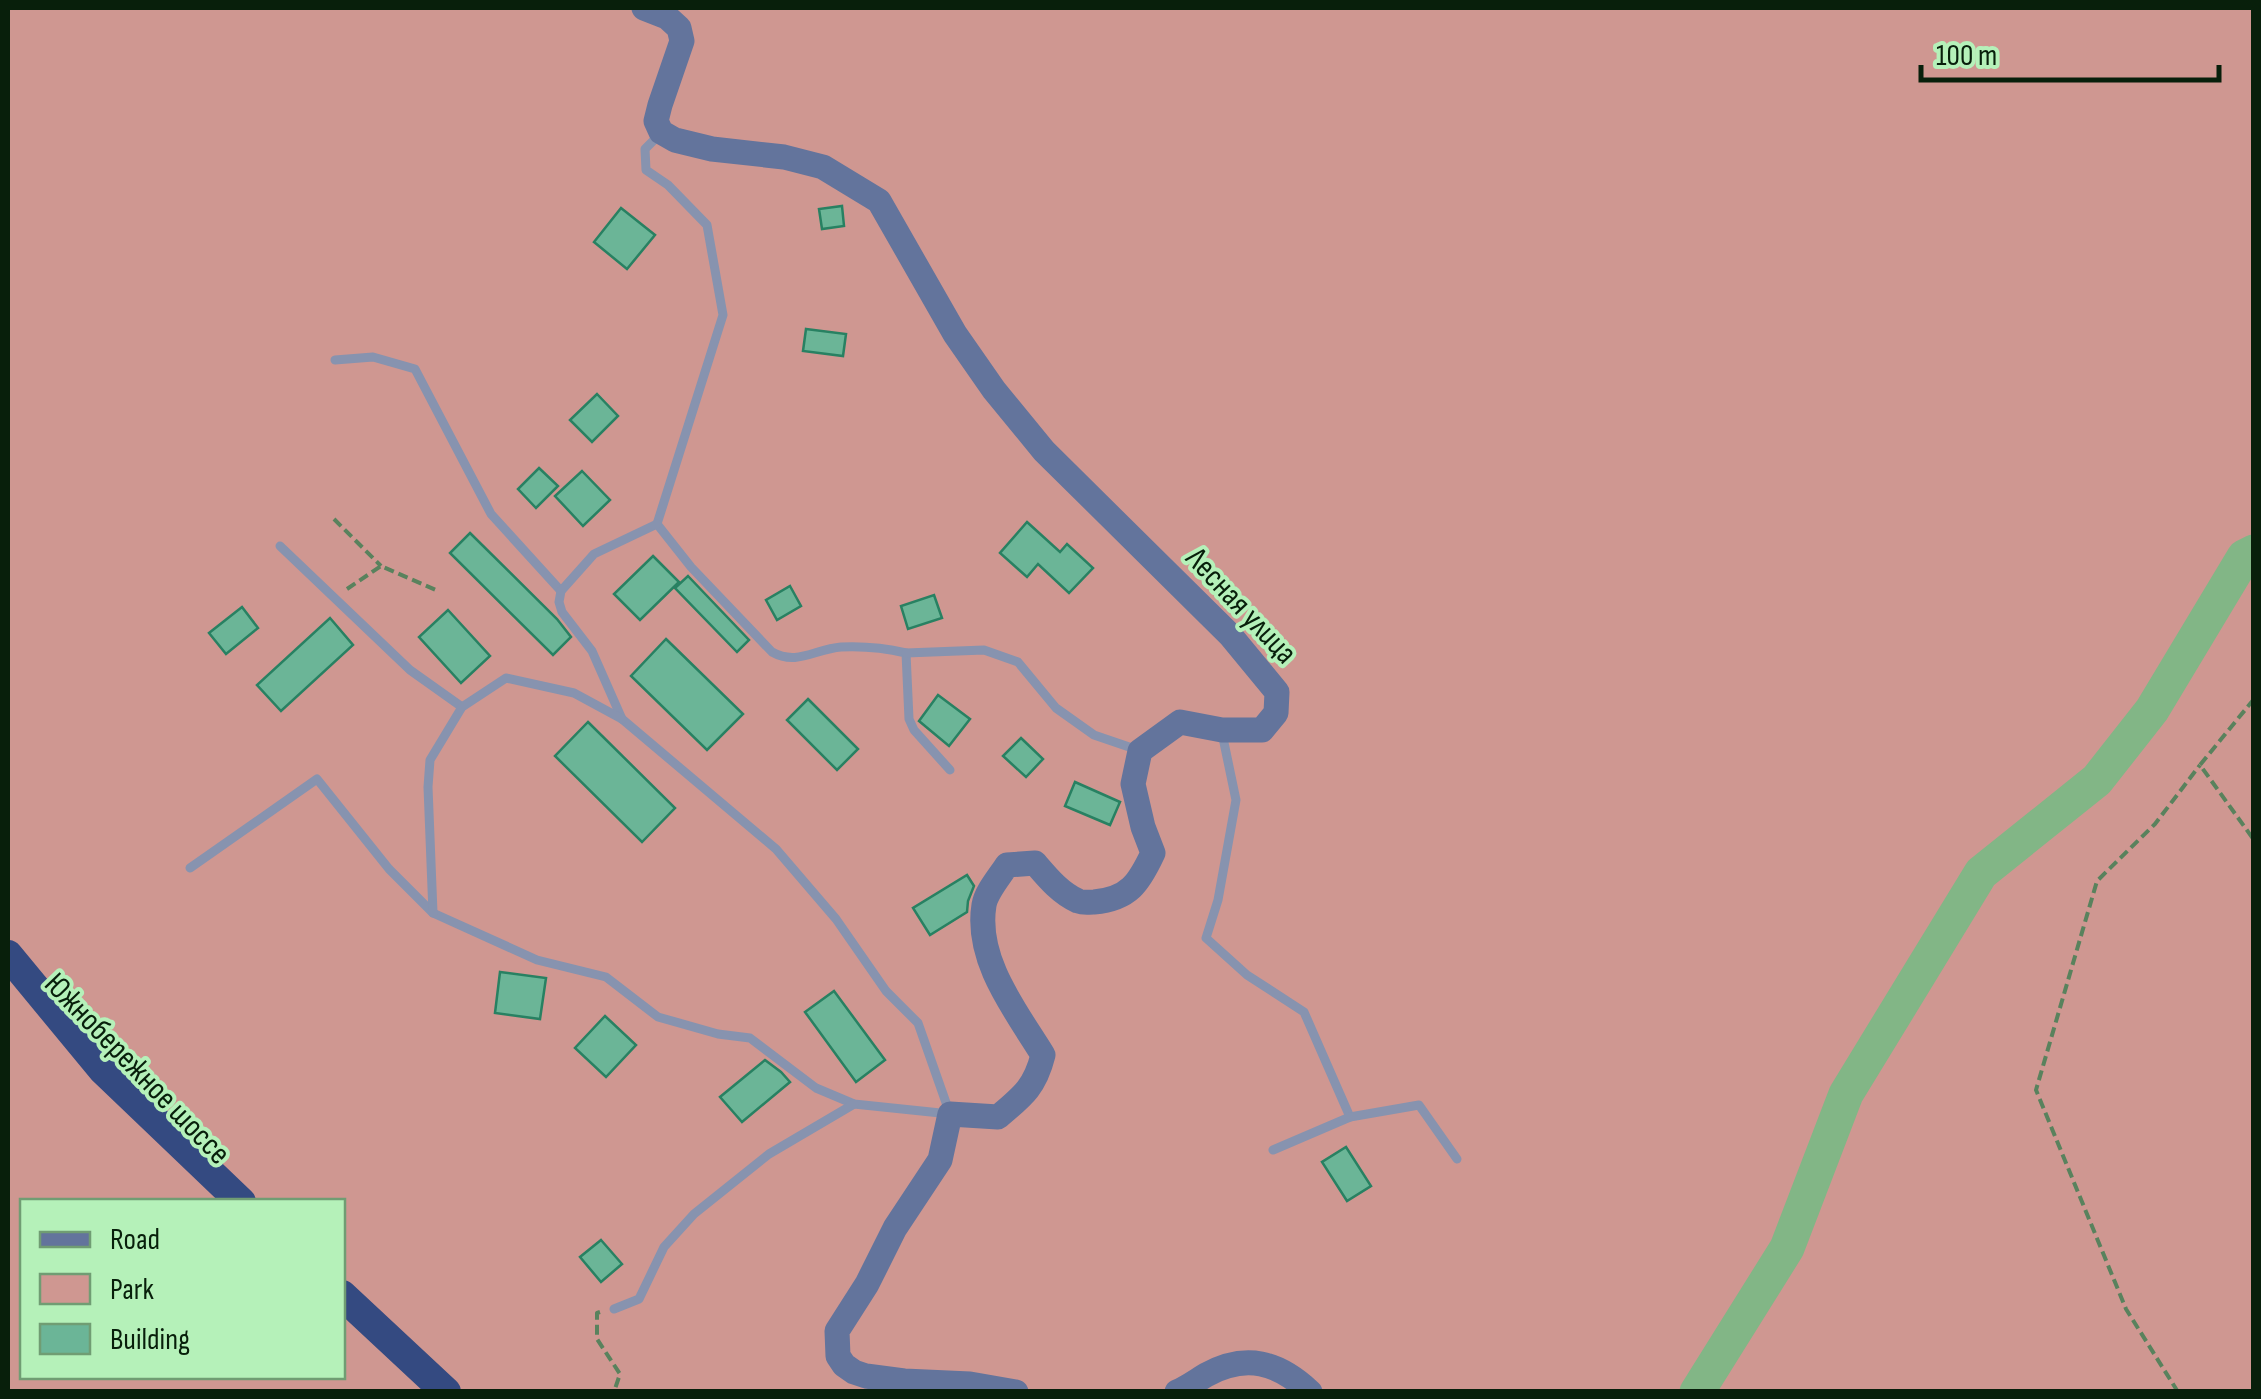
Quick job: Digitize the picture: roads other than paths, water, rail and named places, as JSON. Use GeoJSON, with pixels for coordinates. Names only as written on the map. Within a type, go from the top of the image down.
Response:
{"type":"FeatureCollection","features":[{"type":"Feature","properties":{"kind":"highway","name":"Южнобережное шоссе"},"geometry":{"type":"LineString","coordinates":[[8,955],[103,1070],[238,1199]]}},
{"type":"Feature","properties":{"kind":"highway","name":"Южнобережное шоссе"},"geometry":{"type":"LineString","coordinates":[[8,983],[90,1076],[214,1199]]}},
{"type":"Feature","properties":{"kind":"highway"},"geometry":{"type":"LineString","coordinates":[[345,1299],[446,1392]]}},
{"type":"Feature","properties":{"kind":"highway"},"geometry":{"type":"LineString","coordinates":[[345,1321],[423,1392]]}},
{"type":"Feature","properties":{"kind":"street"},"geometry":{"type":"LineString","coordinates":[[644,8],[667,17],[679,28],[682,41],[656,121],[661,132]]}},
{"type":"Feature","properties":{"kind":"street","name":"Лесная улица"},"geometry":{"type":"LineString","coordinates":[[661,132],[676,140],[712,148],[824,167],[880,201],[956,334],[1044,451],[1230,635],[1277,692],[1276,713],[1262,730],[1222,730],[1180,722],[1140,751]]}},
{"type":"Feature","properties":{"kind":"street"},"geometry":{"type":"LineString","coordinates":[[1016,1392],[854,1372],[838,1356],[837,1331],[895,1228],[940,1160],[950,1114],[998,1117],[1026,1093],[1038,1076],[1043,1054],[1000,986],[984,941],[984,902],[1008,865],[1035,863],[1056,887],[1081,903],[1114,900],[1129,891],[1154,853],[1133,784],[1140,751]]}},
{"type":"Feature","properties":{"kind":"street"},"geometry":{"type":"LineString","coordinates":[[1177,1392],[1225,1366],[1252,1362],[1283,1370],[1310,1392]]}},
{"type":"Feature","properties":{"kind":"lane"},"geometry":{"type":"LineString","coordinates":[[622,718],[592,651],[562,612],[561,591],[594,554],[657,524],[723,315],[708,225],[668,185],[646,170],[645,149],[661,132]]}},
{"type":"Feature","properties":{"kind":"lane"},"geometry":{"type":"LineString","coordinates":[[335,360],[373,357],[416,369],[490,514],[561,591]]}},
{"type":"Feature","properties":{"kind":"lane"},"geometry":{"type":"LineString","coordinates":[[657,524],[691,567],[772,652],[783,658],[848,647],[906,653],[984,650],[1018,662],[1056,708],[1094,735],[1140,751]]}},
{"type":"Feature","properties":{"kind":"lane"},"geometry":{"type":"LineString","coordinates":[[280,546],[410,670],[462,706]]}},
{"type":"Feature","properties":{"kind":"lane"},"geometry":{"type":"LineString","coordinates":[[906,653],[909,718],[914,730],[950,770]]}},
{"type":"Feature","properties":{"kind":"lane"},"geometry":{"type":"LineString","coordinates":[[190,868],[317,780],[389,869],[432,913],[537,960],[606,977],[658,1018],[750,1038],[816,1088],[854,1104],[950,1114],[918,1024],[886,991],[836,919],[776,849],[622,718],[574,693],[506,678],[462,706],[430,760],[432,913]]}},
{"type":"Feature","properties":{"kind":"lane"},"geometry":{"type":"LineString","coordinates":[[1222,730],[1236,800],[1218,900],[1206,938],[1246,974],[1304,1012],[1350,1117]]}},
{"type":"Feature","properties":{"kind":"lane"},"geometry":{"type":"LineString","coordinates":[[614,1309],[640,1299],[664,1247],[694,1214],[768,1154],[854,1104]]}},
{"type":"Feature","properties":{"kind":"lane"},"geometry":{"type":"LineString","coordinates":[[1273,1150],[1350,1117],[1418,1105],[1457,1158]]}},
{"type":"Feature","properties":{"kind":"waterway"},"geometry":{"type":"LineString","coordinates":[[1697,1392],[1787,1248],[1846,1094],[1981,873],[2097,780],[2152,710],[2244,557],[2254,552]]}}]}
